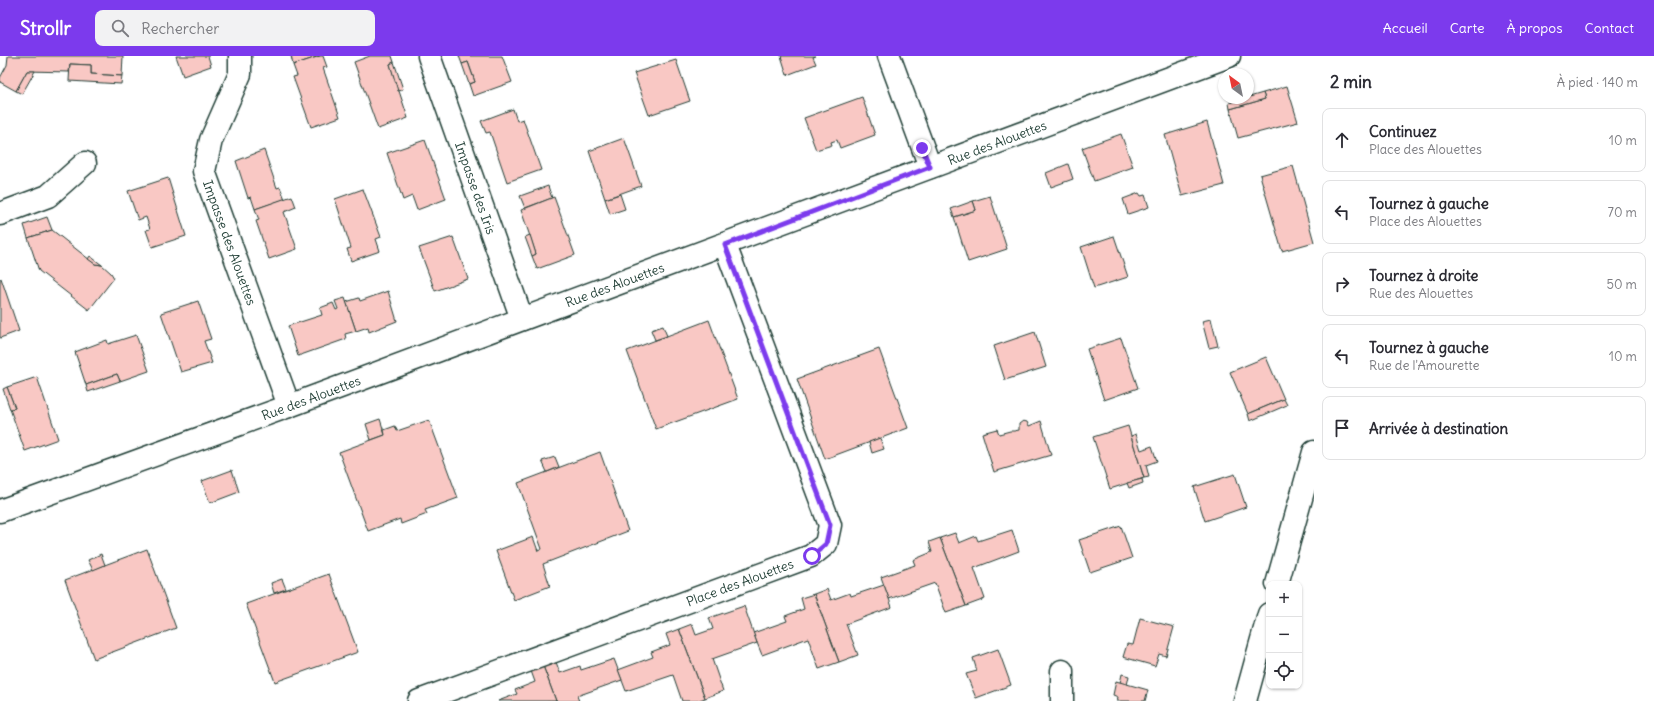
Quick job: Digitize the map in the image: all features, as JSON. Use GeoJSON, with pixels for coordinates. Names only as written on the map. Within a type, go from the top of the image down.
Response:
{"type":"FeatureCollection","features":[{"type":"Feature","properties":{"kind":"street","name":"Impasse des Alouettes"},"geometry":{"type":"LineString","coordinates":[[240,56],[240,74],[211,140],[204,171],[289,406]]}},
{"type":"Feature","properties":{"kind":"street","name":"Impasse des Iris"},"geometry":{"type":"LineString","coordinates":[[429,56],[522,319]]}},
{"type":"Feature","properties":{"kind":"street"},"geometry":{"type":"LineString","coordinates":[[889,56],[930,167]]}},
{"type":"Feature","properties":{"kind":"street","name":"Rue des Alouettes"},"geometry":{"type":"LineString","coordinates":[[0,510],[289,406],[725,245],[1229,56]]}},
{"type":"Feature","properties":{"kind":"street"},"geometry":{"type":"LineString","coordinates":[[0,214],[48,196],[85,163]]}},
{"type":"Feature","properties":{"kind":"street","name":"Place des Alouettes"},"geometry":{"type":"LineString","coordinates":[[419,701],[812,556],[826,544],[830,525],[725,245]]}},
{"type":"Feature","properties":{"kind":"street"},"geometry":{"type":"LineString","coordinates":[[1278,581],[1314,452]]}},
{"type":"Feature","properties":{"kind":"street"},"geometry":{"type":"LineString","coordinates":[[1245,701],[1268,617]]}},
{"type":"Feature","properties":{"kind":"street"},"geometry":{"type":"LineString","coordinates":[[1062,671],[1062,701]]}},
{"type":"Feature","properties":{"kind":"building"},"geometry":{"type":"Polygon","coordinates":[[[8,56],[123,56],[122,76],[91,74],[91,65],[70,64],[69,72],[27,71],[16,91],[0,82],[0,78],[7,65],[8,56]]]}},
{"type":"Feature","properties":{"kind":"building"},"geometry":{"type":"Polygon","coordinates":[[[176,56],[208,56],[211,66],[183,76],[176,56]]]}},
{"type":"Feature","properties":{"kind":"building"},"geometry":{"type":"Polygon","coordinates":[[[291,56],[320,56],[293,65],[291,56]]]}},
{"type":"Feature","properties":{"kind":"building"},"geometry":{"type":"Polygon","coordinates":[[[323,56],[327,67],[323,68],[340,117],[311,127],[293,77],[297,76],[293,65],[323,56]]]}},
{"type":"Feature","properties":{"kind":"building"},"geometry":{"type":"Polygon","coordinates":[[[370,56],[392,56],[394,62],[390,64],[408,118],[378,129],[354,62],[370,56]]]}},
{"type":"Feature","properties":{"kind":"building"},"geometry":{"type":"Polygon","coordinates":[[[459,56],[502,56],[512,82],[473,96],[469,84],[475,82],[468,62],[462,64],[459,56]]]}},
{"type":"Feature","properties":{"kind":"building"},"geometry":{"type":"Polygon","coordinates":[[[781,56],[816,56],[813,57],[816,64],[787,75],[781,56]]]}},
{"type":"Feature","properties":{"kind":"building"},"geometry":{"type":"Polygon","coordinates":[[[676,60],[690,101],[649,115],[634,73],[676,60]]]}},
{"type":"Feature","properties":{"kind":"building"},"geometry":{"type":"Polygon","coordinates":[[[394,62],[403,89],[398,91],[390,64],[394,62]]]}},
{"type":"Feature","properties":{"kind":"building"},"geometry":{"type":"Polygon","coordinates":[[[468,62],[475,82],[469,84],[462,64],[468,62]]]}},
{"type":"Feature","properties":{"kind":"building"},"geometry":{"type":"Polygon","coordinates":[[[70,64],[91,65],[91,74],[122,76],[121,84],[69,81],[70,64]]]}},
{"type":"Feature","properties":{"kind":"building"},"geometry":{"type":"Polygon","coordinates":[[[27,71],[35,71],[22,94],[16,91],[27,71]]]}},
{"type":"Feature","properties":{"kind":"building"},"geometry":{"type":"Polygon","coordinates":[[[1287,86],[1298,122],[1238,138],[1230,109],[1248,104],[1254,104],[1254,102],[1265,99],[1263,93],[1287,86]]]}},
{"type":"Feature","properties":{"kind":"building"},"geometry":{"type":"Polygon","coordinates":[[[1263,93],[1265,99],[1254,102],[1254,96],[1263,93]]]}},
{"type":"Feature","properties":{"kind":"building"},"geometry":{"type":"Polygon","coordinates":[[[862,97],[875,135],[840,148],[837,140],[831,142],[832,145],[816,150],[804,118],[862,97]]]}},
{"type":"Feature","properties":{"kind":"building"},"geometry":{"type":"Polygon","coordinates":[[[1229,104],[1248,104],[1230,109],[1229,104]]]}},
{"type":"Feature","properties":{"kind":"building"},"geometry":{"type":"Polygon","coordinates":[[[513,109],[517,121],[523,119],[541,170],[507,182],[490,132],[486,133],[481,121],[513,109]]]}},
{"type":"Feature","properties":{"kind":"building"},"geometry":{"type":"Polygon","coordinates":[[[1207,122],[1224,185],[1182,196],[1165,135],[1207,122]]]}},
{"type":"Feature","properties":{"kind":"building"},"geometry":{"type":"Polygon","coordinates":[[[1121,134],[1133,167],[1094,181],[1082,148],[1121,134]]]}},
{"type":"Feature","properties":{"kind":"building"},"geometry":{"type":"Polygon","coordinates":[[[624,138],[641,186],[605,199],[589,151],[624,138]]]}},
{"type":"Feature","properties":{"kind":"building"},"geometry":{"type":"Polygon","coordinates":[[[425,140],[446,199],[417,210],[412,196],[403,200],[387,153],[425,140]]]}},
{"type":"Feature","properties":{"kind":"building"},"geometry":{"type":"Polygon","coordinates":[[[264,150],[277,188],[280,187],[285,199],[255,209],[251,197],[248,198],[236,161],[264,150]]]}},
{"type":"Feature","properties":{"kind":"building"},"geometry":{"type":"Polygon","coordinates":[[[1068,164],[1073,179],[1051,187],[1046,173],[1068,164]]]}},
{"type":"Feature","properties":{"kind":"building"},"geometry":{"type":"Polygon","coordinates":[[[1293,166],[1314,242],[1282,251],[1260,175],[1293,166]]]}},
{"type":"Feature","properties":{"kind":"building"},"geometry":{"type":"Polygon","coordinates":[[[168,178],[186,236],[152,247],[146,230],[150,229],[146,217],[138,220],[128,191],[168,178]]]}},
{"type":"Feature","properties":{"kind":"building"},"geometry":{"type":"Polygon","coordinates":[[[548,186],[552,198],[525,208],[520,196],[548,186]]]}},
{"type":"Feature","properties":{"kind":"building"},"geometry":{"type":"Polygon","coordinates":[[[363,189],[381,237],[376,239],[380,251],[351,261],[347,249],[351,248],[335,199],[363,189]]]}},
{"type":"Feature","properties":{"kind":"building"},"geometry":{"type":"Polygon","coordinates":[[[1139,193],[1141,196],[1145,195],[1149,207],[1128,214],[1123,199],[1139,193]]]}},
{"type":"Feature","properties":{"kind":"building"},"geometry":{"type":"Polygon","coordinates":[[[620,194],[625,209],[610,214],[605,199],[620,194]]]}},
{"type":"Feature","properties":{"kind":"building"},"geometry":{"type":"Polygon","coordinates":[[[292,196],[296,207],[284,212],[297,249],[269,259],[256,221],[259,220],[255,209],[292,196]]]}},
{"type":"Feature","properties":{"kind":"building"},"geometry":{"type":"Polygon","coordinates":[[[990,196],[1007,249],[968,262],[954,217],[976,210],[973,201],[990,196]]]}},
{"type":"Feature","properties":{"kind":"building"},"geometry":{"type":"Polygon","coordinates":[[[554,197],[575,255],[537,269],[532,256],[536,254],[521,210],[554,197]]]}},
{"type":"Feature","properties":{"kind":"building"},"geometry":{"type":"Polygon","coordinates":[[[973,201],[976,210],[954,217],[951,209],[973,201]]]}},
{"type":"Feature","properties":{"kind":"building"},"geometry":{"type":"Polygon","coordinates":[[[47,217],[52,230],[28,238],[24,225],[47,217]]]}},
{"type":"Feature","properties":{"kind":"building"},"geometry":{"type":"Polygon","coordinates":[[[52,230],[95,264],[102,265],[114,278],[89,310],[39,271],[28,238],[52,230]]]}},
{"type":"Feature","properties":{"kind":"building"},"geometry":{"type":"Polygon","coordinates":[[[530,235],[536,254],[532,256],[525,237],[530,235]]]}},
{"type":"Feature","properties":{"kind":"building"},"geometry":{"type":"Polygon","coordinates":[[[1114,236],[1128,277],[1094,288],[1081,247],[1114,236]]]}},
{"type":"Feature","properties":{"kind":"building"},"geometry":{"type":"Polygon","coordinates":[[[453,237],[468,279],[435,291],[419,248],[453,237]]]}},
{"type":"Feature","properties":{"kind":"building"},"geometry":{"type":"Polygon","coordinates":[[[90,256],[102,265],[95,264],[88,259],[90,256]]]}},
{"type":"Feature","properties":{"kind":"building"},"geometry":{"type":"Polygon","coordinates":[[[1,278],[19,331],[0,338],[0,279],[1,278]]]}},
{"type":"Feature","properties":{"kind":"building"},"geometry":{"type":"Polygon","coordinates":[[[388,291],[397,321],[369,332],[368,327],[356,331],[346,302],[359,298],[360,301],[388,291]]]}},
{"type":"Feature","properties":{"kind":"building"},"geometry":{"type":"Polygon","coordinates":[[[345,298],[356,331],[345,334],[346,339],[298,356],[288,326],[322,315],[320,308],[333,303],[336,310],[338,309],[335,301],[345,298]]]}},
{"type":"Feature","properties":{"kind":"building"},"geometry":{"type":"Polygon","coordinates":[[[198,301],[211,339],[204,341],[212,363],[181,372],[161,313],[198,301]]]}},
{"type":"Feature","properties":{"kind":"building"},"geometry":{"type":"Polygon","coordinates":[[[1211,319],[1218,346],[1209,348],[1202,321],[1211,319]]]}},
{"type":"Feature","properties":{"kind":"building"},"geometry":{"type":"Polygon","coordinates":[[[709,320],[738,399],[656,429],[627,351],[709,320]]]}},
{"type":"Feature","properties":{"kind":"building"},"geometry":{"type":"Polygon","coordinates":[[[663,326],[667,336],[655,340],[651,330],[663,326]]]}},
{"type":"Feature","properties":{"kind":"building"},"geometry":{"type":"Polygon","coordinates":[[[1035,332],[1046,367],[1005,380],[994,346],[1035,332]]]}},
{"type":"Feature","properties":{"kind":"building"},"geometry":{"type":"Polygon","coordinates":[[[136,335],[149,371],[120,381],[117,374],[86,385],[75,352],[107,340],[108,344],[136,335]]]}},
{"type":"Feature","properties":{"kind":"building"},"geometry":{"type":"Polygon","coordinates":[[[1121,338],[1138,388],[1104,400],[1087,349],[1121,338]]]}},
{"type":"Feature","properties":{"kind":"building"},"geometry":{"type":"Polygon","coordinates":[[[879,349],[908,428],[825,459],[797,379],[879,349]]]}},
{"type":"Feature","properties":{"kind":"building"},"geometry":{"type":"Polygon","coordinates":[[[1266,357],[1284,399],[1248,414],[1230,372],[1266,357]]]}},
{"type":"Feature","properties":{"kind":"building"},"geometry":{"type":"Polygon","coordinates":[[[117,374],[120,381],[88,392],[86,385],[117,374]]]}},
{"type":"Feature","properties":{"kind":"building"},"geometry":{"type":"Polygon","coordinates":[[[37,377],[58,439],[25,451],[10,409],[15,408],[7,387],[37,377]]]}},
{"type":"Feature","properties":{"kind":"building"},"geometry":{"type":"Polygon","coordinates":[[[7,387],[15,408],[10,409],[3,389],[7,387]]]}},
{"type":"Feature","properties":{"kind":"building"},"geometry":{"type":"Polygon","coordinates":[[[1284,399],[1287,405],[1250,421],[1248,414],[1284,399]]]}},
{"type":"Feature","properties":{"kind":"building"},"geometry":{"type":"Polygon","coordinates":[[[380,419],[385,435],[371,440],[366,424],[380,419]]]}},
{"type":"Feature","properties":{"kind":"building"},"geometry":{"type":"Polygon","coordinates":[[[429,420],[458,498],[425,510],[427,514],[401,524],[400,519],[368,531],[339,452],[385,435],[384,430],[395,426],[397,431],[429,420]]]}},
{"type":"Feature","properties":{"kind":"building"},"geometry":{"type":"Polygon","coordinates":[[[1023,421],[1027,422],[1029,426],[1041,421],[1051,455],[994,472],[982,433],[997,429],[999,434],[1019,430],[1019,424],[1023,421]]]}},
{"type":"Feature","properties":{"kind":"building"},"geometry":{"type":"Polygon","coordinates":[[[1128,426],[1144,478],[1110,489],[1093,437],[1128,426]]]}},
{"type":"Feature","properties":{"kind":"building"},"geometry":{"type":"Polygon","coordinates":[[[1136,434],[1141,450],[1152,446],[1157,461],[1146,465],[1149,477],[1144,478],[1131,436],[1136,434]]]}},
{"type":"Feature","properties":{"kind":"building"},"geometry":{"type":"Polygon","coordinates":[[[880,438],[884,449],[872,453],[869,442],[880,438]]]}},
{"type":"Feature","properties":{"kind":"building"},"geometry":{"type":"Polygon","coordinates":[[[600,452],[628,531],[543,564],[550,586],[514,600],[496,551],[533,537],[538,551],[542,549],[518,483],[600,452]]]}},
{"type":"Feature","properties":{"kind":"building"},"geometry":{"type":"Polygon","coordinates":[[[555,457],[559,467],[547,472],[542,461],[555,457]]]}},
{"type":"Feature","properties":{"kind":"building"},"geometry":{"type":"Polygon","coordinates":[[[232,470],[239,492],[210,503],[202,481],[232,470]]]}},
{"type":"Feature","properties":{"kind":"building"},"geometry":{"type":"Polygon","coordinates":[[[1235,474],[1246,507],[1205,521],[1194,487],[1235,474]]]}},
{"type":"Feature","properties":{"kind":"building"},"geometry":{"type":"Polygon","coordinates":[[[1142,479],[1143,483],[1129,488],[1127,483],[1142,479]]]}},
{"type":"Feature","properties":{"kind":"building"},"geometry":{"type":"Polygon","coordinates":[[[1121,526],[1132,558],[1090,572],[1079,540],[1121,526]]]}},
{"type":"Feature","properties":{"kind":"building"},"geometry":{"type":"Polygon","coordinates":[[[1012,530],[1019,551],[974,568],[985,599],[966,606],[940,538],[955,533],[959,543],[976,536],[978,541],[1012,530]]]}},
{"type":"Feature","properties":{"kind":"building"},"geometry":{"type":"Polygon","coordinates":[[[940,538],[966,606],[946,613],[935,583],[889,599],[881,577],[915,565],[913,560],[932,552],[929,542],[940,538]]]}},
{"type":"Feature","properties":{"kind":"building"},"geometry":{"type":"Polygon","coordinates":[[[147,549],[176,628],[94,659],[65,580],[147,549]]]}},
{"type":"Feature","properties":{"kind":"building"},"geometry":{"type":"Polygon","coordinates":[[[101,554],[105,565],[93,570],[88,560],[101,554]]]}},
{"type":"Feature","properties":{"kind":"building"},"geometry":{"type":"Polygon","coordinates":[[[329,574],[358,652],[275,682],[246,604],[329,574]]]}},
{"type":"Feature","properties":{"kind":"building"},"geometry":{"type":"Polygon","coordinates":[[[282,579],[286,589],[274,593],[271,583],[282,579]]]}},
{"type":"Feature","properties":{"kind":"building"},"geometry":{"type":"Polygon","coordinates":[[[884,585],[892,607],[846,624],[858,655],[839,662],[814,594],[827,589],[831,600],[850,593],[851,596],[884,585]]]}},
{"type":"Feature","properties":{"kind":"building"},"geometry":{"type":"Polygon","coordinates":[[[814,594],[839,662],[819,669],[808,638],[762,655],[753,633],[787,621],[785,616],[804,609],[801,598],[814,594]]]}},
{"type":"Feature","properties":{"kind":"building"},"geometry":{"type":"Polygon","coordinates":[[[744,606],[757,643],[712,659],[723,691],[705,698],[679,629],[692,624],[696,635],[713,629],[709,618],[744,606]]]}},
{"type":"Feature","properties":{"kind":"building"},"geometry":{"type":"Polygon","coordinates":[[[1140,618],[1174,627],[1166,656],[1159,654],[1155,666],[1123,657],[1127,644],[1133,645],[1140,618]]]}},
{"type":"Feature","properties":{"kind":"building"},"geometry":{"type":"Polygon","coordinates":[[[679,629],[705,698],[697,701],[682,701],[673,675],[626,691],[618,670],[653,657],[651,652],[670,645],[666,634],[679,629]]]}},
{"type":"Feature","properties":{"kind":"building"},"geometry":{"type":"Polygon","coordinates":[[[998,649],[1011,685],[976,698],[966,674],[977,671],[973,658],[998,649]]]}},
{"type":"Feature","properties":{"kind":"building"},"geometry":{"type":"Polygon","coordinates":[[[614,659],[622,680],[577,696],[579,701],[556,701],[543,666],[556,662],[560,673],[580,666],[581,670],[614,659]]]}},
{"type":"Feature","properties":{"kind":"building"},"geometry":{"type":"Polygon","coordinates":[[[543,666],[556,701],[498,701],[517,694],[515,690],[535,682],[531,671],[543,666]]]}},
{"type":"Feature","properties":{"kind":"building"},"geometry":{"type":"Polygon","coordinates":[[[1122,674],[1129,676],[1127,685],[1120,683],[1122,674]]]}},
{"type":"Feature","properties":{"kind":"building"},"geometry":{"type":"Polygon","coordinates":[[[1116,681],[1148,690],[1145,701],[1117,701],[1118,697],[1113,695],[1116,681]]]}},
{"type":"Feature","properties":{"kind":"route"},"geometry":{"type":"LineString","coordinates":[[812,556],[826,544],[830,525],[725,245],[930,167],[922,148]]}}]}
